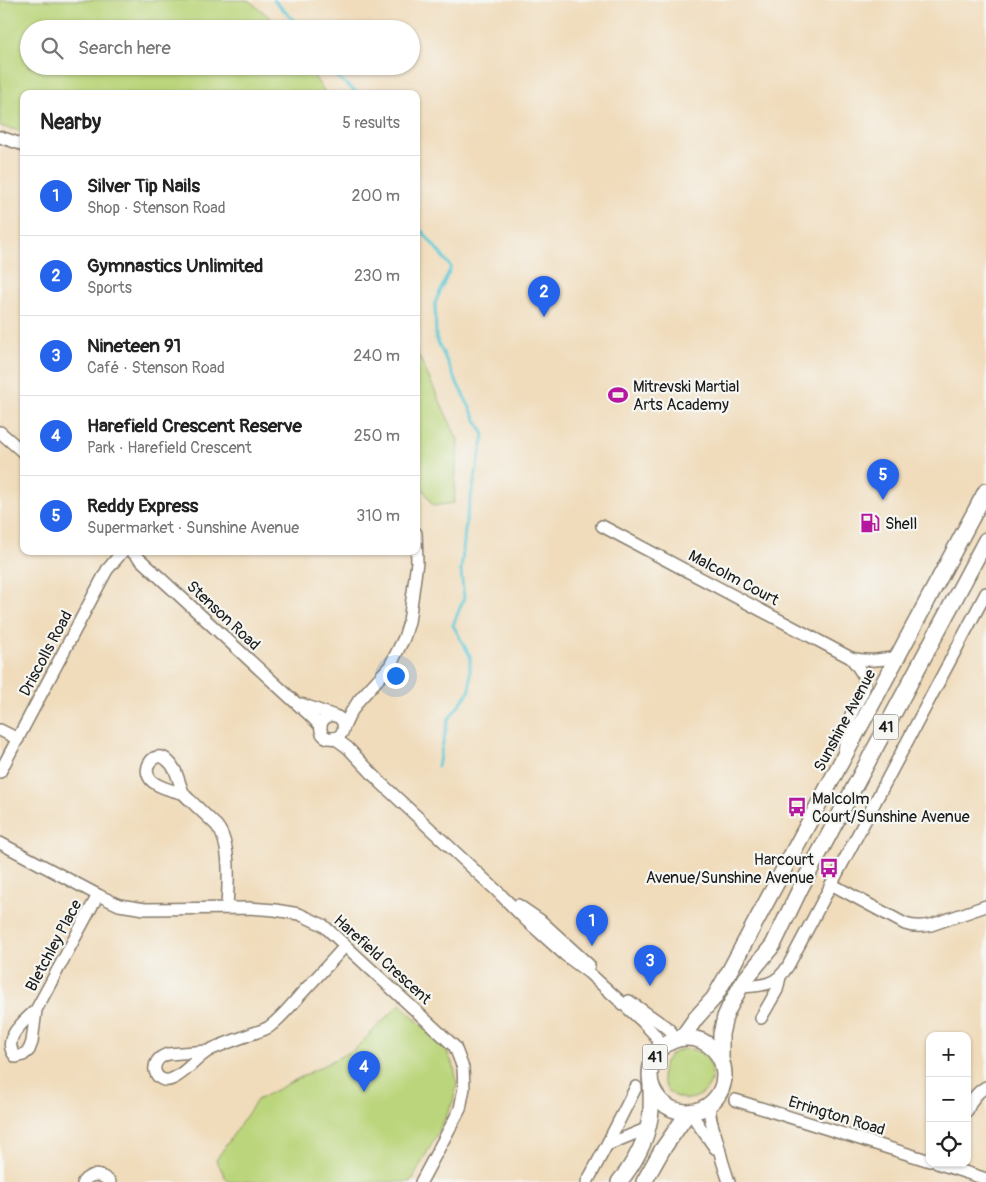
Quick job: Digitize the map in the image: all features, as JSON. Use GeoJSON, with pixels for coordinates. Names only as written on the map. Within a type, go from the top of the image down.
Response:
{"type":"FeatureCollection","features":[{"type":"Feature","properties":{"kind":"main road","name":"Sunshine Avenue"},"geometry":{"type":"LineString","coordinates":[[679,1039],[714,998],[726,978],[897,658],[980,514],[986,492]]}},
{"type":"Feature","properties":{"kind":"main road","name":"41"},"geometry":{"type":"LineString","coordinates":[[710,1104],[716,1100],[722,1088],[724,1074],[720,1043],[725,1017],[740,987],[777,938],[800,889],[986,540]]}},
{"type":"Feature","properties":{"kind":"main road"},"geometry":{"type":"LineString","coordinates":[[897,658],[906,690]]}},
{"type":"Feature","properties":{"kind":"main road","name":"41"},"geometry":{"type":"LineString","coordinates":[[644,1086],[650,1076],[652,1062],[660,1049],[668,1043],[679,1039],[692,1038],[701,1040],[716,1052],[721,1060]]}},
{"type":"Feature","properties":{"kind":"main road","name":"41"},"geometry":{"type":"LineString","coordinates":[[644,1086],[654,1092],[664,1105],[690,1113]]}},
{"type":"Feature","properties":{"kind":"main road","name":"41"},"geometry":{"type":"LineString","coordinates":[[619,1182],[626,1174],[643,1143],[648,1128],[651,1105],[644,1086]]}},
{"type":"Feature","properties":{"kind":"main road"},"geometry":{"type":"LineString","coordinates":[[644,1182],[662,1150],[690,1113],[702,1110],[710,1104]]}},
{"type":"Feature","properties":{"kind":"street"},"geometry":{"type":"LineString","coordinates":[[0,137],[20,144]]}},
{"type":"Feature","properties":{"kind":"street"},"geometry":{"type":"LineString","coordinates":[[0,432],[20,450]]}},
{"type":"Feature","properties":{"kind":"street","name":"Malcolm Court"},"geometry":{"type":"LineString","coordinates":[[602,526],[852,658],[872,661],[897,658]]}},
{"type":"Feature","properties":{"kind":"street","name":"Driscolls Road"},"geometry":{"type":"LineString","coordinates":[[0,772],[103,577],[120,555]]}},
{"type":"Feature","properties":{"kind":"street","name":"Stenson Road"},"geometry":{"type":"LineString","coordinates":[[135,555],[294,702],[315,719],[321,727]]}},
{"type":"Feature","properties":{"kind":"street"},"geometry":{"type":"LineString","coordinates":[[333,738],[339,736],[358,700],[390,666],[398,651],[409,622],[417,555]]}},
{"type":"Feature","properties":{"kind":"street"},"geometry":{"type":"LineString","coordinates":[[740,987],[764,985],[774,981],[780,977],[788,966],[986,593]]}},
{"type":"Feature","properties":{"kind":"street"},"geometry":{"type":"LineString","coordinates":[[843,758],[850,716],[863,693],[865,685],[863,673],[852,658]]}},
{"type":"Feature","properties":{"kind":"street"},"geometry":{"type":"LineString","coordinates":[[358,700],[322,720],[323,734],[348,748],[382,784],[547,939],[643,1022],[655,1035],[660,1049]]}},
{"type":"Feature","properties":{"kind":"street","name":"Stenson Road"},"geometry":{"type":"LineString","coordinates":[[294,702],[333,715]]}},
{"type":"Feature","properties":{"kind":"street"},"geometry":{"type":"LineString","coordinates":[[333,715],[342,721],[362,763]]}},
{"type":"Feature","properties":{"kind":"street"},"geometry":{"type":"LineString","coordinates":[[0,730],[18,739]]}},
{"type":"Feature","properties":{"kind":"street"},"geometry":{"type":"LineString","coordinates":[[184,794],[218,828],[225,844],[228,861],[227,908]]}},
{"type":"Feature","properties":{"kind":"street","name":"Harefield Crescent"},"geometry":{"type":"LineString","coordinates":[[0,843],[98,896],[119,905],[145,909],[248,908],[274,910],[299,914],[323,926],[455,1047],[463,1068],[464,1088],[460,1109],[421,1182]]}},
{"type":"Feature","properties":{"kind":"street"},"geometry":{"type":"LineString","coordinates":[[831,884],[913,927],[931,925],[986,906]]}},
{"type":"Feature","properties":{"kind":"street"},"geometry":{"type":"LineString","coordinates":[[497,891],[540,920],[624,997],[669,1029],[679,1039]]}},
{"type":"Feature","properties":{"kind":"street","name":"Bletchley Place"},"geometry":{"type":"LineString","coordinates":[[36,1010],[98,896]]}},
{"type":"Feature","properties":{"kind":"street"},"geometry":{"type":"LineString","coordinates":[[208,1051],[267,1028],[283,1015],[345,946]]}},
{"type":"Feature","properties":{"kind":"street"},"geometry":{"type":"LineString","coordinates":[[761,1018],[777,990],[780,977]]}},
{"type":"Feature","properties":{"kind":"street"},"geometry":{"type":"LineString","coordinates":[[587,1182],[617,1124],[644,1086]]}},
{"type":"Feature","properties":{"kind":"street"},"geometry":{"type":"LineString","coordinates":[[971,1100],[986,1087]]}},
{"type":"Feature","properties":{"kind":"street","name":"Errington Road"},"geometry":{"type":"LineString","coordinates":[[735,1100],[926,1160]]}},
{"type":"Feature","properties":{"kind":"street"},"geometry":{"type":"LineString","coordinates":[[710,1104],[712,1124],[729,1182]]}},
{"type":"Feature","properties":{"kind":"street"},"geometry":{"type":"LineString","coordinates":[[690,1113],[709,1137],[721,1158]]}},
{"type":"Feature","properties":{"kind":"street"},"geometry":{"type":"LineString","coordinates":[[607,1145],[648,1128]]}},
{"type":"Feature","properties":{"kind":"street"},"geometry":{"type":"LineString","coordinates":[[955,1167],[986,1179]]}},
{"type":"Feature","properties":{"kind":"street"},"geometry":{"type":"LineString","coordinates":[[83,1182],[88,1176],[93,1175],[101,1175],[110,1182]]}},
{"type":"Feature","properties":{"kind":"green space"},"geometry":{"type":"Polygon","coordinates":[[[0,0],[248,0],[273,20],[20,20],[20,75],[313,75],[323,90],[20,90],[20,131],[0,126],[0,0]]]}},
{"type":"Feature","properties":{"kind":"green space"},"geometry":{"type":"Polygon","coordinates":[[[420,359],[458,440],[454,503],[433,506],[420,484],[420,359]]]}},
{"type":"Feature","properties":{"kind":"green space"},"geometry":{"type":"Polygon","coordinates":[[[400,1004],[445,1048],[454,1067],[457,1084],[453,1102],[411,1182],[228,1182],[216,1160],[257,1100],[355,1049],[400,1004]]]}},
{"type":"Feature","properties":{"kind":"green space"},"geometry":{"type":"Polygon","coordinates":[[[687,1049],[701,1053],[708,1060],[712,1074],[708,1088],[701,1095],[687,1099],[673,1095],[666,1088],[662,1074],[666,1060],[673,1053],[687,1049]]]}},
{"type":"Feature","properties":{"kind":"waterway"},"geometry":{"type":"LineString","coordinates":[[274,0],[293,20]]}},
{"type":"Feature","properties":{"kind":"waterway"},"geometry":{"type":"LineString","coordinates":[[334,75],[354,90]]}},
{"type":"Feature","properties":{"kind":"waterway"},"geometry":{"type":"LineString","coordinates":[[420,230],[451,267],[435,303],[436,338],[484,435],[466,520],[461,571],[464,598],[453,625],[470,656],[470,690],[448,720],[438,766]]}},
{"type":"Feature","properties":{"kind":"place","name":"Gymnastics Unlimited"},"geometry":{"type":"Point","coordinates":[544,317]}},
{"type":"Feature","properties":{"kind":"place","name":"Mitrevski Martial Arts Academy"},"geometry":{"type":"Point","coordinates":[618,395]}},
{"type":"Feature","properties":{"kind":"place","name":"Reddy Express"},"geometry":{"type":"Point","coordinates":[883,500]}},
{"type":"Feature","properties":{"kind":"place","name":"Shell"},"geometry":{"type":"Point","coordinates":[870,523]}},
{"type":"Feature","properties":{"kind":"place","name":"Malcolm Court/Sunshine Avenue"},"geometry":{"type":"Point","coordinates":[797,807]}},
{"type":"Feature","properties":{"kind":"place","name":"Harcourt Avenue/Sunshine Avenue"},"geometry":{"type":"Point","coordinates":[829,868]}},
{"type":"Feature","properties":{"kind":"place","name":"Silver Tip Nails"},"geometry":{"type":"Point","coordinates":[592,946]}},
{"type":"Feature","properties":{"kind":"place","name":"Nineteen 91"},"geometry":{"type":"Point","coordinates":[650,986]}},
{"type":"Feature","properties":{"kind":"place","name":"Harefield Crescent Reserve"},"geometry":{"type":"Point","coordinates":[364,1092]}}]}
